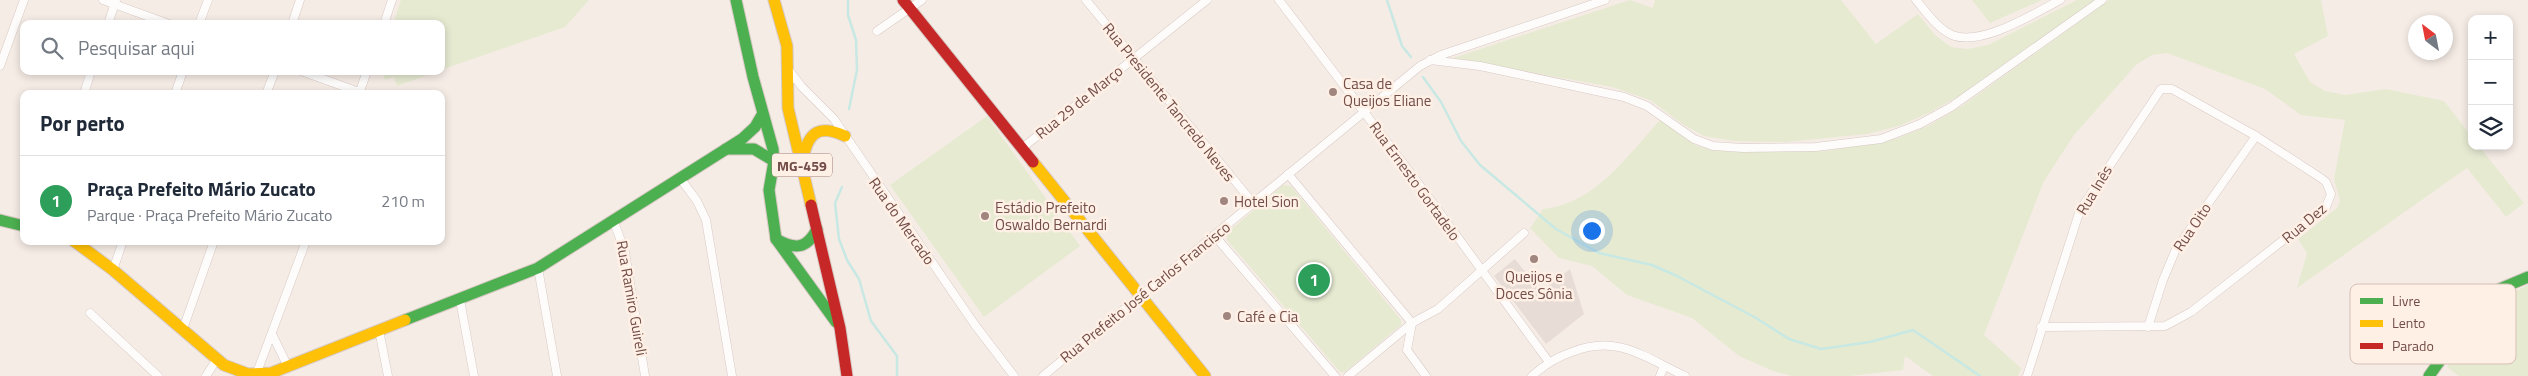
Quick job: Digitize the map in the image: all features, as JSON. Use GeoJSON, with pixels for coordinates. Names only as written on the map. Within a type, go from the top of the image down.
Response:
{"type":"FeatureCollection","features":[{"type":"Feature","properties":{"kind":"street"},"geometry":{"type":"LineString","coordinates":[[0,66],[24,0]]}},
{"type":"Feature","properties":{"kind":"street"},"geometry":{"type":"LineString","coordinates":[[102,0],[115,2],[159,20]]}},
{"type":"Feature","properties":{"kind":"street"},"geometry":{"type":"LineString","coordinates":[[200,20],[208,0]]}},
{"type":"Feature","properties":{"kind":"street"},"geometry":{"type":"LineString","coordinates":[[293,20],[300,0]]}},
{"type":"Feature","properties":{"kind":"street"},"geometry":{"type":"LineString","coordinates":[[385,20],[392,0]]}},
{"type":"Feature","properties":{"kind":"street","name":"MG-459"},"geometry":{"type":"LineString","coordinates":[[774,0],[787,46],[788,108],[840,328],[847,376]]}},
{"type":"Feature","properties":{"kind":"street"},"geometry":{"type":"LineString","coordinates":[[903,0],[1205,376]]}},
{"type":"Feature","properties":{"kind":"street"},"geometry":{"type":"LineString","coordinates":[[877,31],[922,0]]}},
{"type":"Feature","properties":{"kind":"street","name":"Rua Presidente Tancredo Neves"},"geometry":{"type":"LineString","coordinates":[[1086,0],[1253,203]]}},
{"type":"Feature","properties":{"kind":"street","name":"Rua 29 de Março"},"geometry":{"type":"LineString","coordinates":[[1021,149],[1207,0]]}},
{"type":"Feature","properties":{"kind":"street","name":"Rua Ernesto Gortadelo"},"geometry":{"type":"LineString","coordinates":[[1279,0],[1549,362]]}},
{"type":"Feature","properties":{"kind":"street","name":"Rua Prefeito José Carlos Francisco"},"geometry":{"type":"LineString","coordinates":[[1043,376],[1363,112],[1430,60],[1606,0]]}},
{"type":"Feature","properties":{"kind":"street"},"geometry":{"type":"LineString","coordinates":[[1916,0],[1939,26],[1961,38],[1972,38],[1998,29],[2060,0]]}},
{"type":"Feature","properties":{"kind":"street"},"geometry":{"type":"LineString","coordinates":[[1430,60],[1480,66],[1624,97],[1647,106],[1694,139],[1712,146],[1743,148],[1816,147],[1881,138],[1920,124],[1980,88],[2102,0]]}},
{"type":"Feature","properties":{"kind":"street"},"geometry":{"type":"LineString","coordinates":[[109,20],[115,2]]}},
{"type":"Feature","properties":{"kind":"street","name":"MG-459"},"geometry":{"type":"LineString","coordinates":[[738,2],[762,115],[774,161],[769,190],[776,239],[784,253],[840,328]]}},
{"type":"Feature","properties":{"kind":"street","name":"Rua do Mercado"},"geometry":{"type":"LineString","coordinates":[[788,69],[802,87],[825,108],[975,325],[1014,376]]}},
{"type":"Feature","properties":{"kind":"street"},"geometry":{"type":"LineString","coordinates":[[85,90],[90,75]]}},
{"type":"Feature","properties":{"kind":"street"},"geometry":{"type":"LineString","coordinates":[[176,90],[182,75]]}},
{"type":"Feature","properties":{"kind":"street"},"geometry":{"type":"LineString","coordinates":[[268,90],[273,75]]}},
{"type":"Feature","properties":{"kind":"street"},"geometry":{"type":"LineString","coordinates":[[312,75],[351,90]]}},
{"type":"Feature","properties":{"kind":"street"},"geometry":{"type":"LineString","coordinates":[[360,90],[366,75]]}},
{"type":"Feature","properties":{"kind":"street","name":"Rua Dez"},"geometry":{"type":"LineString","coordinates":[[2148,327],[2165,326],[2182,319],[2326,207],[2330,201],[2331,194],[2326,182],[2256,136],[2172,89],[2165,88],[2158,92]]}},
{"type":"Feature","properties":{"kind":"street","name":"Rua Inês"},"geometry":{"type":"LineString","coordinates":[[2027,376],[2041,326],[2080,210],[2158,92]]}},
{"type":"Feature","properties":{"kind":"street"},"geometry":{"type":"LineString","coordinates":[[79,245],[113,270],[217,359],[236,371],[256,375],[290,372],[379,330],[538,268],[614,222],[750,132],[762,115]]}},
{"type":"Feature","properties":{"kind":"street"},"geometry":{"type":"LineString","coordinates":[[802,164],[808,140],[820,129],[828,128],[845,136]]}},
{"type":"Feature","properties":{"kind":"street","name":"Rua Oito"},"geometry":{"type":"LineString","coordinates":[[2148,327],[2163,280],[2176,250],[2256,136]]}},
{"type":"Feature","properties":{"kind":"street"},"geometry":{"type":"LineString","coordinates":[[724,149],[754,149],[774,161]]}},
{"type":"Feature","properties":{"kind":"street"},"geometry":{"type":"LineString","coordinates":[[1288,174],[1412,323]]}},
{"type":"Feature","properties":{"kind":"street"},"geometry":{"type":"LineString","coordinates":[[680,178],[697,201],[706,220],[732,376]]}},
{"type":"Feature","properties":{"kind":"street"},"geometry":{"type":"LineString","coordinates":[[0,220],[20,225]]}},
{"type":"Feature","properties":{"kind":"street","name":"Rua Ramiro Guireli"},"geometry":{"type":"LineString","coordinates":[[614,222],[625,252],[646,376]]}},
{"type":"Feature","properties":{"kind":"street"},"geometry":{"type":"LineString","coordinates":[[776,239],[786,246],[797,248],[812,241],[817,228]]}},
{"type":"Feature","properties":{"kind":"street"},"geometry":{"type":"LineString","coordinates":[[1348,376],[1355,373],[1412,323],[1438,309],[1524,233]]}},
{"type":"Feature","properties":{"kind":"street"},"geometry":{"type":"LineString","coordinates":[[1214,235],[1335,376]]}},
{"type":"Feature","properties":{"kind":"street"},"geometry":{"type":"LineString","coordinates":[[113,270],[122,245]]}},
{"type":"Feature","properties":{"kind":"street"},"geometry":{"type":"LineString","coordinates":[[183,329],[213,245]]}},
{"type":"Feature","properties":{"kind":"street"},"geometry":{"type":"LineString","coordinates":[[256,375],[305,245]]}},
{"type":"Feature","properties":{"kind":"street"},"geometry":{"type":"LineString","coordinates":[[538,268],[557,376]]}},
{"type":"Feature","properties":{"kind":"street"},"geometry":{"type":"LineString","coordinates":[[2510,284],[2528,276]]}},
{"type":"Feature","properties":{"kind":"street"},"geometry":{"type":"LineString","coordinates":[[460,300],[474,376]]}},
{"type":"Feature","properties":{"kind":"street"},"geometry":{"type":"LineString","coordinates":[[90,313],[158,376]]}},
{"type":"Feature","properties":{"kind":"street"},"geometry":{"type":"LineString","coordinates":[[1412,323],[1407,350],[1426,376]]}},
{"type":"Feature","properties":{"kind":"street"},"geometry":{"type":"LineString","coordinates":[[2041,326],[2148,327]]}},
{"type":"Feature","properties":{"kind":"street"},"geometry":{"type":"LineString","coordinates":[[379,330],[388,376]]}},
{"type":"Feature","properties":{"kind":"street"},"geometry":{"type":"LineString","coordinates":[[272,334],[290,372]]}},
{"type":"Feature","properties":{"kind":"street"},"geometry":{"type":"LineString","coordinates":[[1532,376],[1549,362],[1581,348],[1607,344],[1626,348],[1685,376]]}},
{"type":"Feature","properties":{"kind":"street"},"geometry":{"type":"LineString","coordinates":[[206,376],[217,359]]}},
{"type":"Feature","properties":{"kind":"street"},"geometry":{"type":"LineString","coordinates":[[2429,376],[2438,364]]}},
{"type":"Feature","properties":{"kind":"street"},"geometry":{"type":"LineString","coordinates":[[1660,376],[1664,366]]}},
{"type":"Feature","properties":{"kind":"street"},"geometry":{"type":"LineString","coordinates":[[1355,373],[1362,376]]}},
{"type":"Feature","properties":{"kind":"shaded area","name":"Queijos e Doces Sônia"},"geometry":{"type":"Polygon","coordinates":[[[1515,259],[1541,292],[1570,269],[1584,314],[1546,344],[1494,276],[1515,259]]]}},
{"type":"Feature","properties":{"kind":"green space"},"geometry":{"type":"Polygon","coordinates":[[[401,0],[589,0],[565,27],[445,69],[445,20],[394,20],[401,0]]]}},
{"type":"Feature","properties":{"kind":"green space"},"geometry":{"type":"Polygon","coordinates":[[[1630,0],[1653,8],[1655,0],[1841,0],[1876,44],[1918,14],[1935,35],[1951,47],[1968,49],[1988,45],[2077,0],[2097,0],[1964,93],[1931,112],[1899,126],[1867,134],[1786,142],[1734,141],[1704,136],[1684,125],[1650,100],[1612,87],[1453,58],[1630,0]]]}},
{"type":"Feature","properties":{"kind":"green space"},"geometry":{"type":"Polygon","coordinates":[[[1972,0],[2042,0],[1990,23],[1972,0]]]}},
{"type":"Feature","properties":{"kind":"green space"},"geometry":{"type":"Polygon","coordinates":[[[2109,0],[2321,0],[2328,36],[2294,54],[2310,82],[2325,91],[2345,95],[2386,89],[2444,101],[2468,132],[2468,150],[2482,150],[2524,203],[2506,217],[2467,168],[2297,288],[2307,253],[2298,239],[2337,208],[2340,201],[2334,179],[2345,120],[2301,115],[2265,89],[2167,53],[2152,55],[2136,65],[2074,135],[2044,181],[1984,335],[2021,368],[2018,376],[1933,376],[1905,356],[1903,370],[1850,376],[1792,376],[1773,371],[1739,356],[1692,318],[1627,295],[1592,266],[1559,258],[1530,228],[1543,209],[1562,205],[1579,198],[1609,176],[1660,120],[1695,145],[1711,150],[1734,152],[1826,151],[1898,138],[1928,126],[1962,106],[2109,0]]]}},
{"type":"Feature","properties":{"kind":"green space"},"geometry":{"type":"Polygon","coordinates":[[[383,75],[428,75],[397,86],[394,77],[385,80],[383,75]]]}},
{"type":"Feature","properties":{"kind":"green space","name":"Estádio Prefeito Oswaldo Bernardi"},"geometry":{"type":"Polygon","coordinates":[[[987,116],[1080,246],[984,317],[890,185],[987,116]]]}},
{"type":"Feature","properties":{"kind":"green space"},"geometry":{"type":"Polygon","coordinates":[[[1283,185],[1291,186],[1401,320],[1401,325],[1345,372],[1340,372],[1227,240],[1227,233],[1283,185]]]}},
{"type":"Feature","properties":{"kind":"green space"},"geometry":{"type":"Polygon","coordinates":[[[2528,285],[2528,376],[2459,376],[2447,367],[2449,364],[2516,364],[2516,291],[2528,285]]]}},
{"type":"Feature","properties":{"kind":"waterway"},"geometry":{"type":"LineString","coordinates":[[848,0],[848,15],[856,40],[857,70],[849,109]]}},
{"type":"Feature","properties":{"kind":"waterway"},"geometry":{"type":"LineString","coordinates":[[1387,0],[1402,46],[1411,57]]}},
{"type":"Feature","properties":{"kind":"waterway"},"geometry":{"type":"LineString","coordinates":[[1423,77],[1441,102],[1461,141],[1480,165],[1556,229],[1599,253],[1652,265],[1677,276],[1756,318],[1789,339],[1821,349],[1870,342],[1913,330],[1980,376]]}},
{"type":"Feature","properties":{"kind":"waterway"},"geometry":{"type":"LineString","coordinates":[[842,187],[835,203],[839,239],[847,260],[859,279],[871,321],[897,356],[897,376]]}},
{"type":"Feature","properties":{"kind":"traffic: fast"},"geometry":{"type":"LineString","coordinates":[[736,0],[753,77],[773,149],[774,161],[769,190],[776,239],[836,322]]}},
{"type":"Feature","properties":{"kind":"traffic: fast"},"geometry":{"type":"LineString","coordinates":[[405,320],[538,268],[742,139],[755,127],[762,115]]}},
{"type":"Feature","properties":{"kind":"traffic: fast"},"geometry":{"type":"LineString","coordinates":[[726,149],[754,149],[774,161]]}},
{"type":"Feature","properties":{"kind":"traffic: fast"},"geometry":{"type":"LineString","coordinates":[[0,220],[20,225]]}},
{"type":"Feature","properties":{"kind":"traffic: fast"},"geometry":{"type":"LineString","coordinates":[[776,239],[789,245],[800,246],[809,241],[817,229]]}},
{"type":"Feature","properties":{"kind":"traffic: fast"},"geometry":{"type":"LineString","coordinates":[[2511,284],[2528,277]]}},
{"type":"Feature","properties":{"kind":"traffic: fast"},"geometry":{"type":"LineString","coordinates":[[2429,376],[2438,364]]}},
{"type":"Feature","properties":{"kind":"traffic: slow"},"geometry":{"type":"LineString","coordinates":[[774,0],[787,46],[788,108],[811,205]]}},
{"type":"Feature","properties":{"kind":"traffic: slow"},"geometry":{"type":"LineString","coordinates":[[803,159],[808,142],[816,133],[828,131],[845,136]]}},
{"type":"Feature","properties":{"kind":"traffic: slow"},"geometry":{"type":"LineString","coordinates":[[1033,162],[1205,376]]}},
{"type":"Feature","properties":{"kind":"traffic: slow"},"geometry":{"type":"LineString","coordinates":[[79,245],[113,270],[224,365],[248,374],[271,373],[405,320]]}},
{"type":"Feature","properties":{"kind":"traffic: jam"},"geometry":{"type":"LineString","coordinates":[[903,0],[1033,162]]}},
{"type":"Feature","properties":{"kind":"traffic: jam"},"geometry":{"type":"LineString","coordinates":[[811,205],[840,328],[847,376]]}},
{"type":"Feature","properties":{"kind":"place","name":"Casa de Queijos Eliane"},"geometry":{"type":"Point","coordinates":[1333,92]}},
{"type":"Feature","properties":{"kind":"place","name":"Hotel Sion"},"geometry":{"type":"Point","coordinates":[1224,201]}},
{"type":"Feature","properties":{"kind":"place","name":"Estádio Prefeito Oswaldo Bernardi"},"geometry":{"type":"Point","coordinates":[985,216]}},
{"type":"Feature","properties":{"kind":"place","name":"Queijos e Doces Sônia"},"geometry":{"type":"Point","coordinates":[1534,259]}},
{"type":"Feature","properties":{"kind":"place","name":"Praça Prefeito Mário Zucato"},"geometry":{"type":"Point","coordinates":[1314,280]}},
{"type":"Feature","properties":{"kind":"place","name":"Café e Cia"},"geometry":{"type":"Point","coordinates":[1227,316]}}]}
